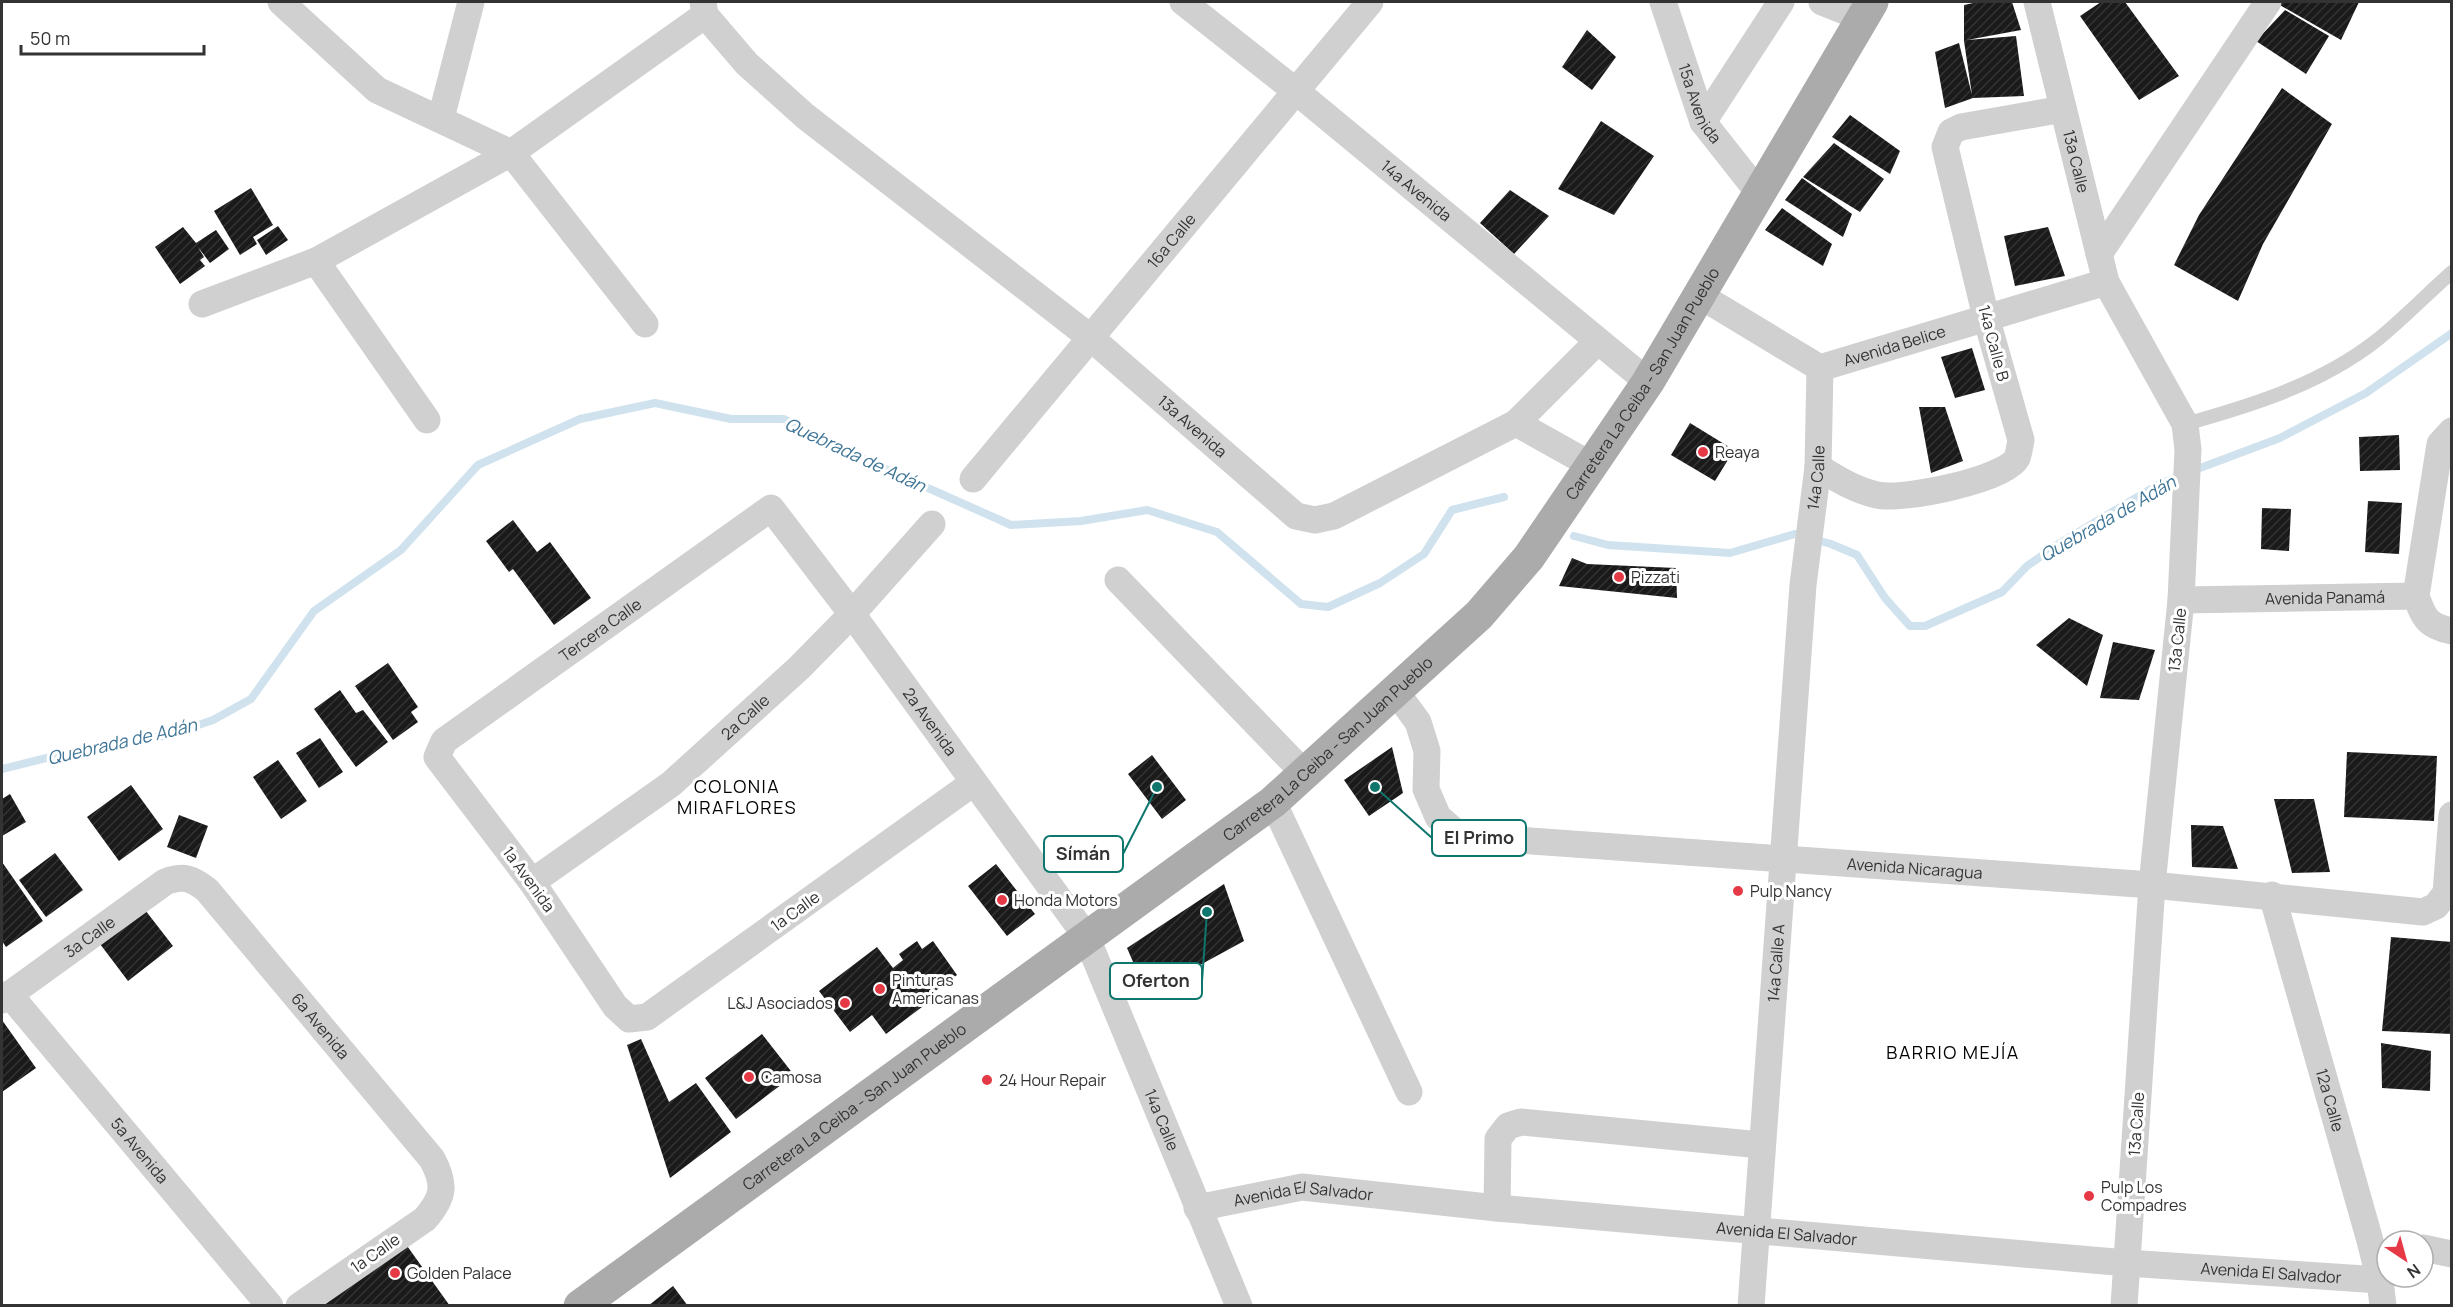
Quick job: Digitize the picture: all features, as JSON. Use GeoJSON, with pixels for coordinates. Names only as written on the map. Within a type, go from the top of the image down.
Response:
{"type":"FeatureCollection","features":[{"type":"Feature","properties":{"kind":"main road","name":"Carretera La Ceiba - San Juan Pueblo"},"geometry":{"type":"LineString","coordinates":[[580,1305],[1273,802],[1479,615],[1529,556],[1648,382],[1867,10]]}},
{"type":"Feature","properties":{"kind":"street"},"geometry":{"type":"LineString","coordinates":[[281,2],[377,90],[441,118],[511,153],[645,324]]}},
{"type":"Feature","properties":{"kind":"street"},"geometry":{"type":"LineString","coordinates":[[441,118],[471,2]]}},
{"type":"Feature","properties":{"kind":"street","name":"14a Avenida"},"geometry":{"type":"LineString","coordinates":[[1183,2],[1297,92],[1648,382]]}},
{"type":"Feature","properties":{"kind":"street","name":"16a Calle"},"geometry":{"type":"LineString","coordinates":[[973,479],[1370,2]]}},
{"type":"Feature","properties":{"kind":"street","name":"15a Avenida"},"geometry":{"type":"LineString","coordinates":[[1663,2],[1703,122],[1759,193]]}},
{"type":"Feature","properties":{"kind":"street"},"geometry":{"type":"LineString","coordinates":[[1703,122],[1781,2]]}},
{"type":"Feature","properties":{"kind":"street"},"geometry":{"type":"LineString","coordinates":[[1822,2],[1867,10]]}},
{"type":"Feature","properties":{"kind":"street","name":"13a Calle"},"geometry":{"type":"LineString","coordinates":[[2037,2],[2106,282],[2187,437],[2186,514],[2181,600],[2152,885],[2124,1305]]}},
{"type":"Feature","properties":{"kind":"street"},"geometry":{"type":"LineString","coordinates":[[2099,254],[2268,2]]}},
{"type":"Feature","properties":{"kind":"street"},"geometry":{"type":"LineString","coordinates":[[202,304],[316,261],[511,153],[704,8]]}},
{"type":"Feature","properties":{"kind":"street","name":"13a Avenida"},"geometry":{"type":"LineString","coordinates":[[704,8],[747,64],[805,116],[1091,338],[1288,510],[1305,519],[1315,520],[1335,516],[1516,423],[1598,341]]}},
{"type":"Feature","properties":{"kind":"street","name":"14a Calle B"},"geometry":{"type":"LineString","coordinates":[[1818,467],[1844,484],[1879,496],[1922,495],[2000,472],[2017,459],[2021,440],[1986,317],[1945,147],[1951,132],[1961,127],[2063,109]]}},
{"type":"Feature","properties":{"kind":"street"},"geometry":{"type":"LineString","coordinates":[[316,261],[427,420]]}},
{"type":"Feature","properties":{"kind":"street","name":"Avenida Belice"},"geometry":{"type":"LineString","coordinates":[[1820,369],[2106,282]]}},
{"type":"Feature","properties":{"kind":"street"},"geometry":{"type":"LineString","coordinates":[[1699,295],[1820,369]]}},
{"type":"Feature","properties":{"kind":"street","name":"14a Calle"},"geometry":{"type":"LineString","coordinates":[[1803,585],[1818,467],[1820,369]]}},
{"type":"Feature","properties":{"kind":"street"},"geometry":{"type":"LineString","coordinates":[[1516,423],[1591,465]]}},
{"type":"Feature","properties":{"kind":"street"},"geometry":{"type":"LineString","coordinates":[[2451,431],[2440,444],[2416,596],[2423,616],[2435,628],[2451,631]]}},
{"type":"Feature","properties":{"kind":"street","name":"2a Avenida"},"geometry":{"type":"LineString","coordinates":[[771,508],[852,614],[1086,936]]}},
{"type":"Feature","properties":{"kind":"street","name":"Tercera Calle"},"geometry":{"type":"LineString","coordinates":[[437,757],[444,741],[771,508]]}},
{"type":"Feature","properties":{"kind":"street","name":"2a Calle"},"geometry":{"type":"LineString","coordinates":[[532,882],[671,784],[799,668],[852,614],[932,524]]}},
{"type":"Feature","properties":{"kind":"street"},"geometry":{"type":"LineString","coordinates":[[1118,580],[1305,774]]}},
{"type":"Feature","properties":{"kind":"street","name":"14a Calle A"},"geometry":{"type":"LineString","coordinates":[[1751,1305],[1803,585]]}},
{"type":"Feature","properties":{"kind":"street","name":"Avenida Panamá"},"geometry":{"type":"LineString","coordinates":[[2181,600],[2416,596]]}},
{"type":"Feature","properties":{"kind":"street","name":"Avenida Nicaragua"},"geometry":{"type":"LineString","coordinates":[[1396,692],[1418,722],[1427,751],[1426,789],[1438,816],[1460,836],[2152,885],[2272,895],[2423,912],[2436,906],[2446,893],[2451,815]]}},
{"type":"Feature","properties":{"kind":"street","name":"1a Avenida"},"geometry":{"type":"LineString","coordinates":[[437,757],[532,882],[615,1006]]}},
{"type":"Feature","properties":{"kind":"street","name":"1a Calle"},"geometry":{"type":"LineString","coordinates":[[615,1006],[629,1019],[646,1017],[973,783]]}},
{"type":"Feature","properties":{"kind":"street"},"geometry":{"type":"LineString","coordinates":[[1273,802],[1408,1092]]}},
{"type":"Feature","properties":{"kind":"street","name":"3a Calle"},"geometry":{"type":"LineString","coordinates":[[5,997],[152,889],[180,876]]}},
{"type":"Feature","properties":{"kind":"street","name":"6a Avenida"},"geometry":{"type":"LineString","coordinates":[[180,876],[195,881],[207,890],[432,1159],[441,1176],[442,1192]]}},
{"type":"Feature","properties":{"kind":"street","name":"12a Calle"},"geometry":{"type":"LineString","coordinates":[[2272,895],[2375,1229]]}},
{"type":"Feature","properties":{"kind":"street","name":"14a Calle"},"geometry":{"type":"LineString","coordinates":[[1086,936],[1197,1209],[1239,1305]]}},
{"type":"Feature","properties":{"kind":"street","name":"5a Avenida"},"geometry":{"type":"LineString","coordinates":[[5,997],[270,1305]]}},
{"type":"Feature","properties":{"kind":"street"},"geometry":{"type":"LineString","coordinates":[[1497,1208],[1498,1139],[1508,1126],[1521,1122],[1761,1145]]}},
{"type":"Feature","properties":{"kind":"street","name":"Avenida El Salvador"},"geometry":{"type":"LineString","coordinates":[[1197,1209],[1302,1187],[1497,1208],[2127,1263],[2381,1293]]}},
{"type":"Feature","properties":{"kind":"street","name":"1a Calle"},"geometry":{"type":"LineString","coordinates":[[299,1305],[425,1219],[436,1206],[442,1192]]}},
{"type":"Feature","properties":{"kind":"street"},"geometry":{"type":"LineString","coordinates":[[2435,1251],[2451,1254]]}},
{"type":"Feature","properties":{"kind":"lane"},"geometry":{"type":"LineString","coordinates":[[2187,437],[2321,375],[2376,341],[2451,272]]}},
{"type":"Feature","properties":{"kind":"building"},"geometry":{"type":"Polygon","coordinates":[[[1978,2],[2012,2],[2021,30],[1967,40],[2016,36],[2024,96],[1973,98],[1945,108],[1935,52],[1959,43],[1972,95],[1964,41],[1964,5],[1978,2]]]}},
{"type":"Feature","properties":{"kind":"building"},"geometry":{"type":"Polygon","coordinates":[[[2101,2],[2125,2],[2179,76],[2139,100],[2080,16],[2101,2]]]}},
{"type":"Feature","properties":{"kind":"building"},"geometry":{"type":"Polygon","coordinates":[[[2279,2],[2359,2],[2341,40],[2278,4],[2279,2]]]}},
{"type":"Feature","properties":{"kind":"building"},"geometry":{"type":"Polygon","coordinates":[[[2285,10],[2329,36],[2306,74],[2256,41],[2285,10]]]}},
{"type":"Feature","properties":{"kind":"building"},"geometry":{"type":"Polygon","coordinates":[[[1587,30],[1616,57],[1592,90],[1562,67],[1587,30]]]}},
{"type":"Feature","properties":{"kind":"building"},"geometry":{"type":"Polygon","coordinates":[[[2282,88],[2332,124],[2263,244],[2238,301],[2174,265],[2199,215],[2282,88]]]}},
{"type":"Feature","properties":{"kind":"building"},"geometry":{"type":"Polygon","coordinates":[[[1850,115],[1900,151],[1890,174],[1832,137],[1850,115]]]}},
{"type":"Feature","properties":{"kind":"building"},"geometry":{"type":"Polygon","coordinates":[[[1601,121],[1654,156],[1614,215],[1558,189],[1601,121]]]}},
{"type":"Feature","properties":{"kind":"building"},"geometry":{"type":"Polygon","coordinates":[[[1834,143],[1884,179],[1860,212],[1803,177],[1834,143]]]}},
{"type":"Feature","properties":{"kind":"building"},"geometry":{"type":"Polygon","coordinates":[[[1802,178],[1852,214],[1843,237],[1785,200],[1802,178]]]}},
{"type":"Feature","properties":{"kind":"building"},"geometry":{"type":"Polygon","coordinates":[[[251,188],[273,225],[253,237],[257,244],[240,255],[214,211],[251,188]]]}},
{"type":"Feature","properties":{"kind":"building"},"geometry":{"type":"Polygon","coordinates":[[[1510,190],[1549,216],[1514,254],[1480,223],[1510,190]]]}},
{"type":"Feature","properties":{"kind":"building"},"geometry":{"type":"Polygon","coordinates":[[[1782,208],[1832,244],[1823,266],[1765,230],[1782,208]]]}},
{"type":"Feature","properties":{"kind":"building"},"geometry":{"type":"Polygon","coordinates":[[[278,226],[288,240],[266,255],[257,240],[278,226]]]}},
{"type":"Feature","properties":{"kind":"building"},"geometry":{"type":"Polygon","coordinates":[[[183,227],[196,243],[216,230],[229,249],[210,263],[198,247],[204,257],[200,260],[205,266],[180,284],[155,247],[183,227]]]}},
{"type":"Feature","properties":{"kind":"building"},"geometry":{"type":"Polygon","coordinates":[[[2048,227],[2065,276],[2015,286],[2004,236],[2048,227]]]}},
{"type":"Feature","properties":{"kind":"building"},"geometry":{"type":"Polygon","coordinates":[[[1972,348],[1985,390],[1955,398],[1941,357],[1972,348]]]}},
{"type":"Feature","properties":{"kind":"building"},"geometry":{"type":"Polygon","coordinates":[[[1919,407],[1945,407],[1963,461],[1931,473],[1919,407]]]}},
{"type":"Feature","properties":{"kind":"building","name":"Reaya"},"geometry":{"type":"Polygon","coordinates":[[[1690,423],[1734,450],[1715,481],[1671,455],[1690,423]]]}},
{"type":"Feature","properties":{"kind":"building"},"geometry":{"type":"Polygon","coordinates":[[[2399,435],[2400,470],[2360,471],[2359,437],[2399,435]]]}},
{"type":"Feature","properties":{"kind":"building"},"geometry":{"type":"Polygon","coordinates":[[[2368,501],[2402,503],[2399,554],[2365,552],[2368,501]]]}},
{"type":"Feature","properties":{"kind":"building"},"geometry":{"type":"Polygon","coordinates":[[[2262,508],[2291,509],[2289,551],[2261,549],[2262,508]]]}},
{"type":"Feature","properties":{"kind":"building"},"geometry":{"type":"Polygon","coordinates":[[[513,520],[537,552],[550,542],[591,598],[554,625],[513,569],[509,572],[486,541],[513,520]]]}},
{"type":"Feature","properties":{"kind":"building","name":"Pizzati"},"geometry":{"type":"Polygon","coordinates":[[[1572,558],[1587,564],[1676,568],[1677,598],[1559,586],[1572,558]]]}},
{"type":"Feature","properties":{"kind":"building"},"geometry":{"type":"Polygon","coordinates":[[[2069,618],[2103,635],[2087,686],[2036,645],[2069,618]]]}},
{"type":"Feature","properties":{"kind":"building"},"geometry":{"type":"Polygon","coordinates":[[[2113,642],[2155,650],[2139,700],[2100,698],[2113,642]]]}},
{"type":"Feature","properties":{"kind":"building"},"geometry":{"type":"Polygon","coordinates":[[[388,663],[418,707],[411,712],[418,722],[393,740],[355,686],[388,663]]]}},
{"type":"Feature","properties":{"kind":"building"},"geometry":{"type":"Polygon","coordinates":[[[340,690],[356,713],[363,710],[388,742],[356,767],[314,709],[340,690]]]}},
{"type":"Feature","properties":{"kind":"building"},"geometry":{"type":"Polygon","coordinates":[[[320,738],[343,772],[319,788],[296,753],[320,738]]]}},
{"type":"Feature","properties":{"kind":"building"},"geometry":{"type":"Polygon","coordinates":[[[1392,747],[1403,793],[1369,816],[1344,780],[1392,747]]]}},
{"type":"Feature","properties":{"kind":"building"},"geometry":{"type":"Polygon","coordinates":[[[2347,752],[2437,756],[2434,821],[2344,817],[2347,752]]]}},
{"type":"Feature","properties":{"kind":"building"},"geometry":{"type":"Polygon","coordinates":[[[1152,755],[1186,800],[1162,819],[1128,774],[1152,755]]]}},
{"type":"Feature","properties":{"kind":"building"},"geometry":{"type":"Polygon","coordinates":[[[278,760],[307,801],[281,819],[253,777],[278,760]]]}},
{"type":"Feature","properties":{"kind":"building"},"geometry":{"type":"Polygon","coordinates":[[[131,785],[163,829],[119,861],[87,817],[131,785]]]}},
{"type":"Feature","properties":{"kind":"building"},"geometry":{"type":"Polygon","coordinates":[[[10,794],[26,822],[2,836],[2,799],[10,794]]]}},
{"type":"Feature","properties":{"kind":"building"},"geometry":{"type":"Polygon","coordinates":[[[2274,799],[2314,799],[2330,872],[2292,873],[2274,799]]]}},
{"type":"Feature","properties":{"kind":"building"},"geometry":{"type":"Polygon","coordinates":[[[179,815],[208,826],[196,858],[167,847],[179,815]]]}},
{"type":"Feature","properties":{"kind":"building"},"geometry":{"type":"Polygon","coordinates":[[[2191,825],[2223,826],[2238,869],[2192,867],[2191,825]]]}},
{"type":"Feature","properties":{"kind":"building"},"geometry":{"type":"Polygon","coordinates":[[[55,853],[83,890],[46,917],[19,880],[55,853]]]}},
{"type":"Feature","properties":{"kind":"building"},"geometry":{"type":"Polygon","coordinates":[[[2,862],[43,921],[6,947],[2,941],[2,862]]]}},
{"type":"Feature","properties":{"kind":"building","name":"Honda Motors"},"geometry":{"type":"Polygon","coordinates":[[[996,864],[1035,914],[1007,936],[968,886],[996,864]]]}},
{"type":"Feature","properties":{"kind":"building"},"geometry":{"type":"Polygon","coordinates":[[[1224,884],[1244,941],[1147,994],[1127,948],[1224,884]]]}},
{"type":"Feature","properties":{"kind":"building"},"geometry":{"type":"Polygon","coordinates":[[[142,906],[173,946],[128,981],[97,940],[142,906]]]}},
{"type":"Feature","properties":{"kind":"building"},"geometry":{"type":"Polygon","coordinates":[[[2391,937],[2452,942],[2452,1034],[2382,1031],[2391,937]]]}},
{"type":"Feature","properties":{"kind":"building"},"geometry":{"type":"Polygon","coordinates":[[[917,941],[922,949],[933,941],[957,975],[919,1003],[922,1007],[886,1034],[872,1015],[850,1032],[819,991],[877,947],[893,968],[903,960],[899,954],[917,941]]]}},
{"type":"Feature","properties":{"kind":"building"},"geometry":{"type":"Polygon","coordinates":[[[2,1020],[36,1068],[2,1092],[2,1020]]]}},
{"type":"Feature","properties":{"kind":"building","name":"Camosa"},"geometry":{"type":"Polygon","coordinates":[[[762,1034],[794,1075],[736,1119],[705,1078],[762,1034]]]}},
{"type":"Feature","properties":{"kind":"building"},"geometry":{"type":"Polygon","coordinates":[[[641,1039],[669,1102],[696,1083],[731,1132],[670,1178],[627,1045],[641,1039]]]}},
{"type":"Feature","properties":{"kind":"building"},"geometry":{"type":"Polygon","coordinates":[[[2381,1043],[2431,1051],[2430,1091],[2382,1088],[2381,1043]]]}},
{"type":"Feature","properties":{"kind":"building","name":"Golden Palace"},"geometry":{"type":"Polygon","coordinates":[[[405,1243],[450,1306],[316,1306],[405,1243]]]}},
{"type":"Feature","properties":{"kind":"building"},"geometry":{"type":"Polygon","coordinates":[[[673,1286],[688,1306],[648,1306],[673,1286]]]}},
{"type":"Feature","properties":{"kind":"waterway","name":"Quebrada de Adán"},"geometry":{"type":"LineString","coordinates":[[2192,471],[2280,438],[2366,393],[2452,333]]}},
{"type":"Feature","properties":{"kind":"waterway","name":"Quebrada de Adán"},"geometry":{"type":"LineString","coordinates":[[2,769],[83,749],[169,735],[213,720],[251,699],[314,611],[401,550],[478,465],[580,419],[655,403],[731,419],[784,419],[845,451],[1011,525],[1081,521],[1147,510],[1217,532],[1301,604],[1328,607],[1380,583],[1424,554],[1452,510],[1504,497]]}},
{"type":"Feature","properties":{"kind":"waterway","name":"Quebrada de Adán"},"geometry":{"type":"LineString","coordinates":[[1574,536],[1608,545],[1730,553],[1795,534],[1831,544],[1857,555],[1885,598],[1910,626],[1925,626],[2002,592],[2027,566],[2060,543],[2161,483],[2181,476]]}},
{"type":"Feature","properties":{"kind":"place","name":"Reaya"},"geometry":{"type":"Point","coordinates":[1703,452]}},
{"type":"Feature","properties":{"kind":"place","name":"Pizzati"},"geometry":{"type":"Point","coordinates":[1619,577]}},
{"type":"Feature","properties":{"kind":"place","name":"Símán"},"geometry":{"type":"Point","coordinates":[1157,787]}},
{"type":"Feature","properties":{"kind":"place","name":"El Primo"},"geometry":{"type":"Point","coordinates":[1375,787]}},
{"type":"Feature","properties":{"kind":"place","name":"Pulp Nancy"},"geometry":{"type":"Point","coordinates":[1738,891]}},
{"type":"Feature","properties":{"kind":"place","name":"Honda Motors"},"geometry":{"type":"Point","coordinates":[1002,900]}},
{"type":"Feature","properties":{"kind":"place","name":"Oferton"},"geometry":{"type":"Point","coordinates":[1207,912]}},
{"type":"Feature","properties":{"kind":"place","name":"Pinturas Americanas"},"geometry":{"type":"Point","coordinates":[880,989]}},
{"type":"Feature","properties":{"kind":"place","name":"L&J Asociados"},"geometry":{"type":"Point","coordinates":[845,1003]}},
{"type":"Feature","properties":{"kind":"place","name":"Camosa"},"geometry":{"type":"Point","coordinates":[749,1077]}},
{"type":"Feature","properties":{"kind":"place","name":"24 Hour Repair"},"geometry":{"type":"Point","coordinates":[987,1080]}},
{"type":"Feature","properties":{"kind":"place","name":"Pulp Los Compadres"},"geometry":{"type":"Point","coordinates":[2089,1196]}},
{"type":"Feature","properties":{"kind":"place","name":"Golden Palace"},"geometry":{"type":"Point","coordinates":[395,1273]}},
{"type":"Feature","properties":{"kind":"district","name":"COLONIA MIRAFLORES"},"geometry":{"type":"Point","coordinates":[737,797]}},
{"type":"Feature","properties":{"kind":"district","name":"BARRIO MEJÍA"},"geometry":{"type":"Point","coordinates":[1953,1053]}}]}
